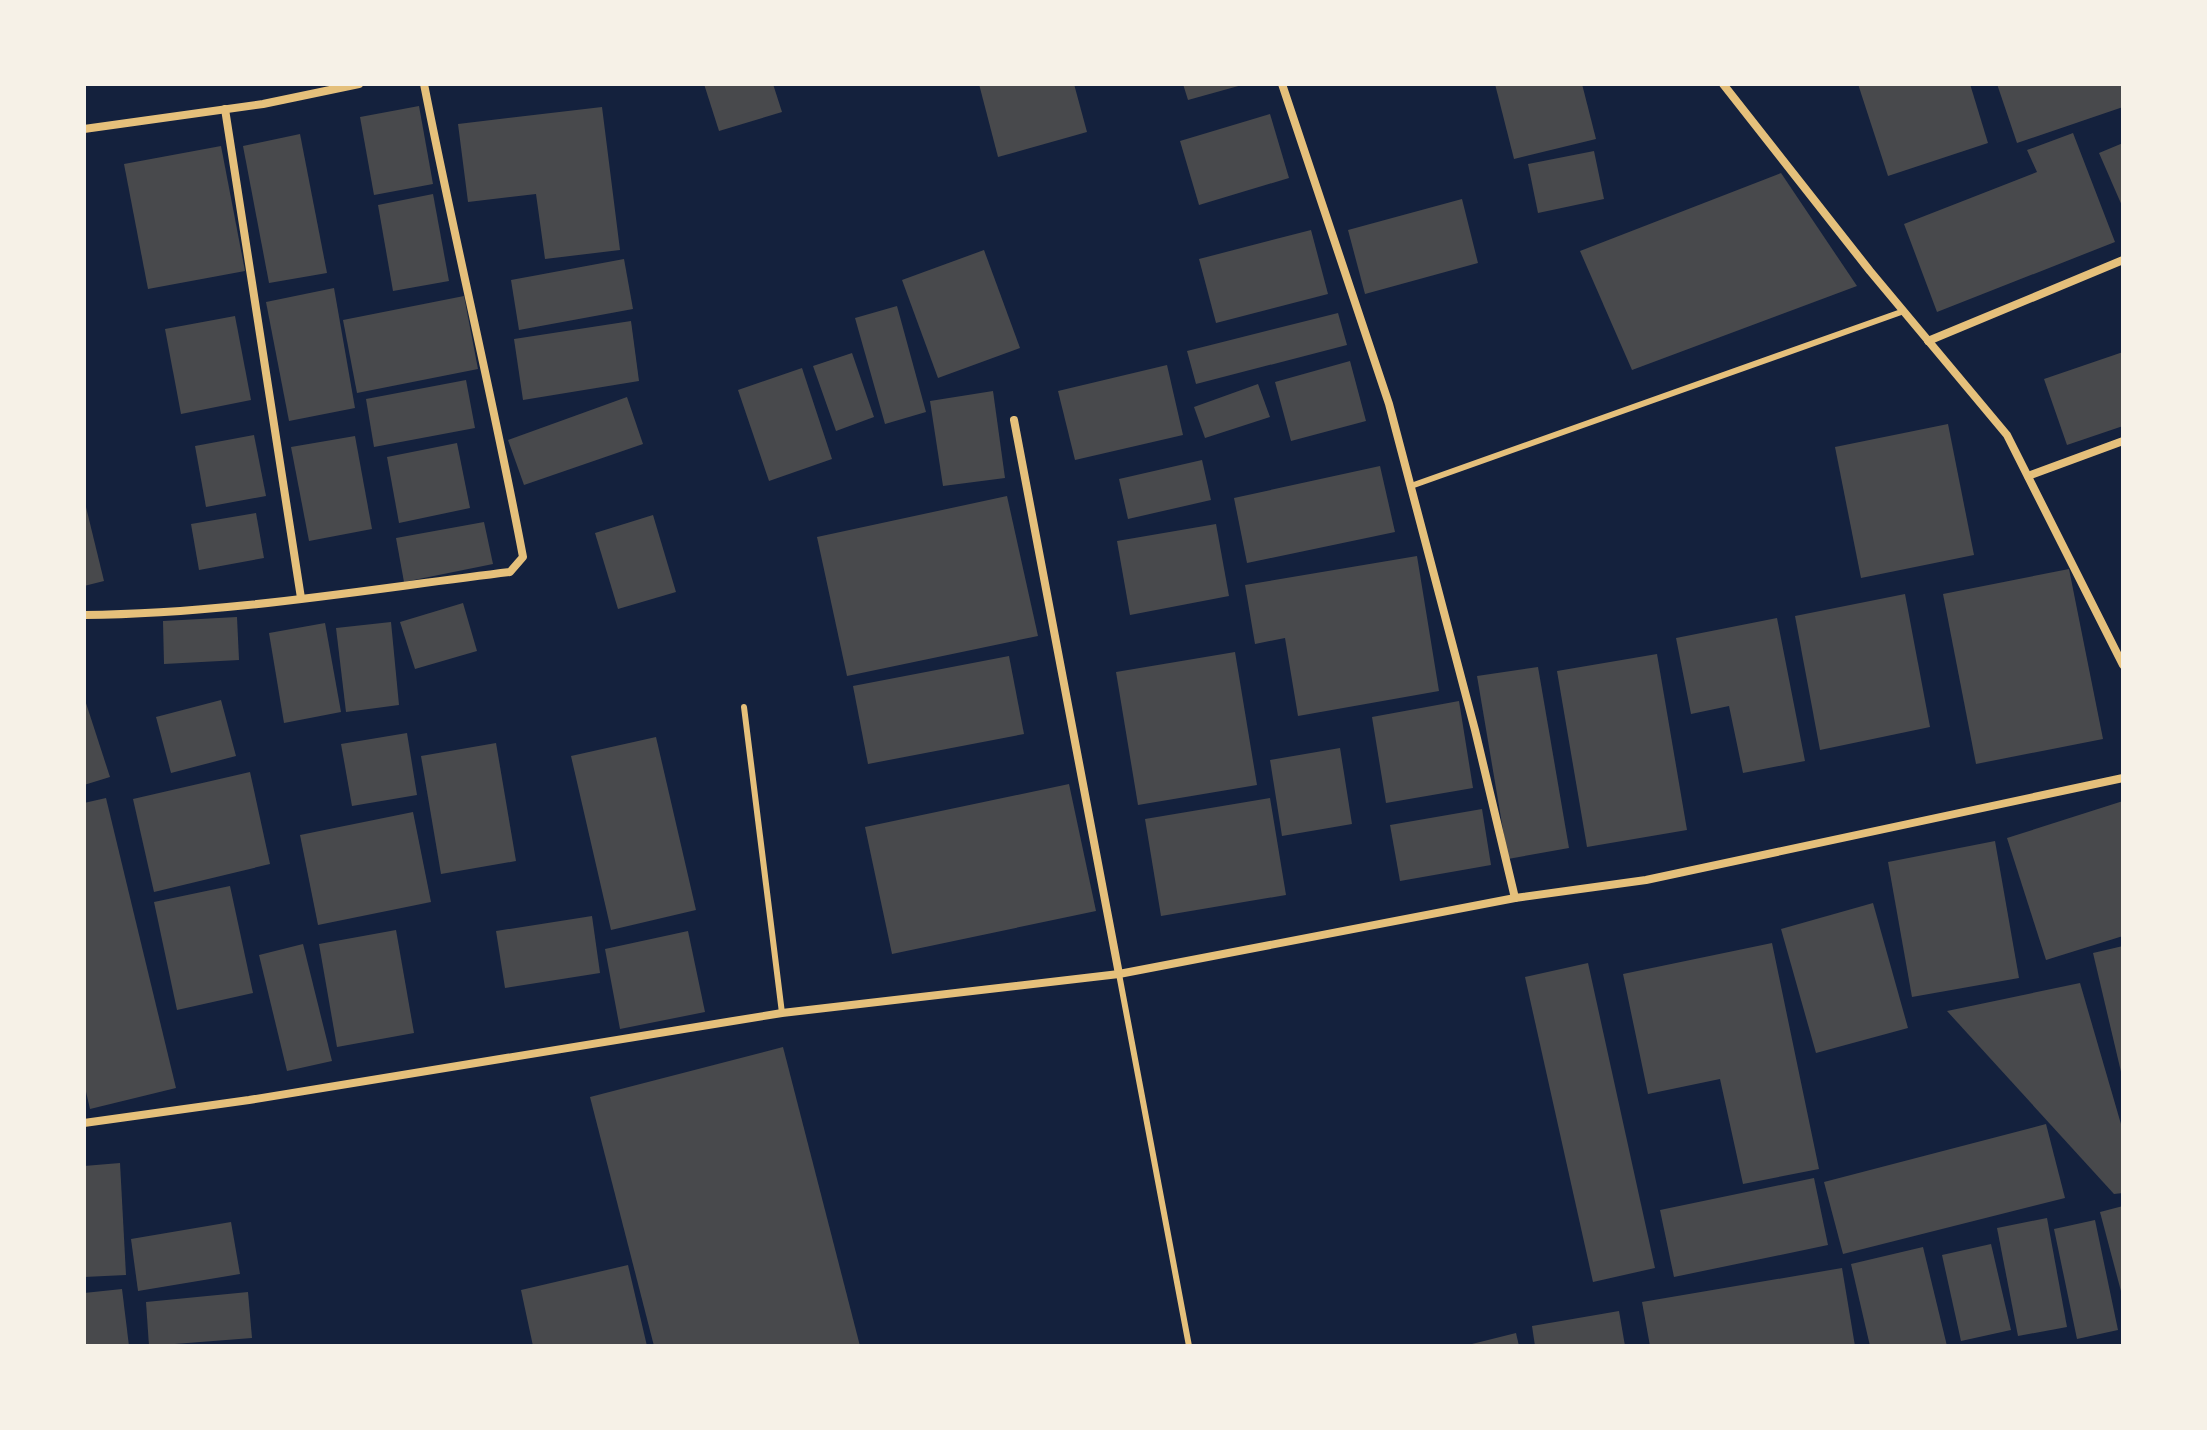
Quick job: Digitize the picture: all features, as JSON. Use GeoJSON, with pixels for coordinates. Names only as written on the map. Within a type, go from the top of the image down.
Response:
{"type":"FeatureCollection","features":[{"type":"Feature","properties":{"kind":"street"},"geometry":{"type":"LineString","coordinates":[[84,129],[225,109],[359,84]]}},
{"type":"Feature","properties":{"kind":"street"},"geometry":{"type":"LineString","coordinates":[[84,615],[135,614],[301,598],[510,572],[523,557],[493,395],[459,262],[424,84]]}},
{"type":"Feature","properties":{"kind":"street"},"geometry":{"type":"LineString","coordinates":[[1282,84],[1389,404],[1475,730],[1515,898]]}},
{"type":"Feature","properties":{"kind":"street"},"geometry":{"type":"LineString","coordinates":[[1723,84],[2007,435],[2123,665]]}},
{"type":"Feature","properties":{"kind":"street"},"geometry":{"type":"LineString","coordinates":[[225,109],[301,598]]}},
{"type":"Feature","properties":{"kind":"street"},"geometry":{"type":"LineString","coordinates":[[1928,341],[2123,260]]}},
{"type":"Feature","properties":{"kind":"street"},"geometry":{"type":"LineString","coordinates":[[1014,420],[1119,974]]}},
{"type":"Feature","properties":{"kind":"street"},"geometry":{"type":"LineString","coordinates":[[2028,476],[2123,441]]}},
{"type":"Feature","properties":{"kind":"street"},"geometry":{"type":"LineString","coordinates":[[84,1123],[249,1100],[782,1013],[1119,974],[1515,898],[1646,880],[2123,778]]}},
{"type":"Feature","properties":{"kind":"lane"},"geometry":{"type":"LineString","coordinates":[[1411,486],[1904,311]]}},
{"type":"Feature","properties":{"kind":"lane"},"geometry":{"type":"LineString","coordinates":[[744,707],[782,1013]]}},
{"type":"Feature","properties":{"kind":"lane"},"geometry":{"type":"LineString","coordinates":[[1119,974],[1189,1346]]}},
{"type":"Feature","properties":{"kind":"building"},"geometry":{"type":"Polygon","coordinates":[[[704,84],[773,84],[782,112],[719,131],[704,84]]]}},
{"type":"Feature","properties":{"kind":"building"},"geometry":{"type":"Polygon","coordinates":[[[979,84],[1074,84],[1087,132],[998,157],[979,84]]]}},
{"type":"Feature","properties":{"kind":"building"},"geometry":{"type":"Polygon","coordinates":[[[1183,84],[1242,84],[1242,85],[1188,100],[1183,84]]]}},
{"type":"Feature","properties":{"kind":"building"},"geometry":{"type":"Polygon","coordinates":[[[1495,84],[1582,84],[1596,139],[1514,159],[1495,84]]]}},
{"type":"Feature","properties":{"kind":"building"},"geometry":{"type":"Polygon","coordinates":[[[1858,84],[1970,84],[1988,143],[1888,176],[1858,84]]]}},
{"type":"Feature","properties":{"kind":"building"},"geometry":{"type":"Polygon","coordinates":[[[1997,84],[2123,84],[2123,107],[2017,143],[1997,84]]]}},
{"type":"Feature","properties":{"kind":"building"},"geometry":{"type":"Polygon","coordinates":[[[419,106],[433,184],[374,195],[360,117],[419,106]]]}},
{"type":"Feature","properties":{"kind":"building"},"geometry":{"type":"Polygon","coordinates":[[[602,107],[620,250],[545,259],[536,194],[468,202],[458,124],[602,107]]]}},
{"type":"Feature","properties":{"kind":"building"},"geometry":{"type":"Polygon","coordinates":[[[1270,114],[1289,178],[1199,205],[1180,141],[1270,114]]]}},
{"type":"Feature","properties":{"kind":"building"},"geometry":{"type":"Polygon","coordinates":[[[2073,133],[2115,242],[1937,312],[1904,224],[2037,172],[2027,150],[2073,133]]]}},
{"type":"Feature","properties":{"kind":"building"},"geometry":{"type":"Polygon","coordinates":[[[300,134],[327,273],[269,283],[243,146],[300,134]]]}},
{"type":"Feature","properties":{"kind":"building"},"geometry":{"type":"Polygon","coordinates":[[[2123,143],[2123,208],[2099,153],[2123,143]]]}},
{"type":"Feature","properties":{"kind":"building"},"geometry":{"type":"Polygon","coordinates":[[[221,146],[245,271],[148,289],[124,164],[221,146]]]}},
{"type":"Feature","properties":{"kind":"building"},"geometry":{"type":"Polygon","coordinates":[[[1594,151],[1604,199],[1538,213],[1528,164],[1594,151]]]}},
{"type":"Feature","properties":{"kind":"building"},"geometry":{"type":"Polygon","coordinates":[[[1781,173],[1857,286],[1632,370],[1580,251],[1781,173]]]}},
{"type":"Feature","properties":{"kind":"building"},"geometry":{"type":"Polygon","coordinates":[[[433,194],[449,281],[393,291],[378,205],[433,194]]]}},
{"type":"Feature","properties":{"kind":"building"},"geometry":{"type":"Polygon","coordinates":[[[1462,199],[1478,263],[1365,294],[1348,230],[1462,199]]]}},
{"type":"Feature","properties":{"kind":"building"},"geometry":{"type":"Polygon","coordinates":[[[1311,230],[1328,294],[1216,323],[1199,259],[1311,230]]]}},
{"type":"Feature","properties":{"kind":"building"},"geometry":{"type":"Polygon","coordinates":[[[984,250],[1020,348],[938,378],[902,280],[984,250]]]}},
{"type":"Feature","properties":{"kind":"building"},"geometry":{"type":"Polygon","coordinates":[[[624,259],[633,309],[519,330],[511,280],[624,259]]]}},
{"type":"Feature","properties":{"kind":"building"},"geometry":{"type":"Polygon","coordinates":[[[334,288],[355,408],[289,421],[266,302],[334,288]]]}},
{"type":"Feature","properties":{"kind":"building"},"geometry":{"type":"Polygon","coordinates":[[[464,296],[478,369],[357,393],[343,320],[464,296]]]}},
{"type":"Feature","properties":{"kind":"building"},"geometry":{"type":"Polygon","coordinates":[[[897,306],[926,412],[885,424],[855,318],[897,306]]]}},
{"type":"Feature","properties":{"kind":"building"},"geometry":{"type":"Polygon","coordinates":[[[1338,313],[1347,345],[1196,384],[1187,351],[1338,313]]]}},
{"type":"Feature","properties":{"kind":"building"},"geometry":{"type":"Polygon","coordinates":[[[235,316],[251,400],[181,414],[165,329],[235,316]]]}},
{"type":"Feature","properties":{"kind":"building"},"geometry":{"type":"Polygon","coordinates":[[[631,321],[639,381],[523,400],[514,339],[631,321]]]}},
{"type":"Feature","properties":{"kind":"building"},"geometry":{"type":"Polygon","coordinates":[[[2123,352],[2123,426],[2067,445],[2044,379],[2123,352]]]}},
{"type":"Feature","properties":{"kind":"building"},"geometry":{"type":"Polygon","coordinates":[[[852,353],[874,417],[836,431],[813,366],[852,353]]]}},
{"type":"Feature","properties":{"kind":"building"},"geometry":{"type":"Polygon","coordinates":[[[1350,361],[1366,421],[1291,441],[1275,382],[1350,361]]]}},
{"type":"Feature","properties":{"kind":"building"},"geometry":{"type":"Polygon","coordinates":[[[1167,365],[1183,435],[1075,460],[1058,391],[1167,365]]]}},
{"type":"Feature","properties":{"kind":"building"},"geometry":{"type":"Polygon","coordinates":[[[802,368],[832,459],[769,481],[738,390],[802,368]]]}},
{"type":"Feature","properties":{"kind":"building"},"geometry":{"type":"Polygon","coordinates":[[[466,380],[475,428],[374,447],[366,399],[466,380]]]}},
{"type":"Feature","properties":{"kind":"building"},"geometry":{"type":"Polygon","coordinates":[[[1258,384],[1270,417],[1205,438],[1194,407],[1258,384]]]}},
{"type":"Feature","properties":{"kind":"building"},"geometry":{"type":"Polygon","coordinates":[[[993,391],[1005,478],[943,486],[930,401],[993,391]]]}},
{"type":"Feature","properties":{"kind":"building"},"geometry":{"type":"Polygon","coordinates":[[[627,397],[643,444],[524,485],[508,440],[627,397]]]}},
{"type":"Feature","properties":{"kind":"building"},"geometry":{"type":"Polygon","coordinates":[[[1948,424],[1974,555],[1861,578],[1835,447],[1948,424]]]}},
{"type":"Feature","properties":{"kind":"building"},"geometry":{"type":"Polygon","coordinates":[[[254,435],[266,496],[206,507],[195,446],[254,435]]]}},
{"type":"Feature","properties":{"kind":"building"},"geometry":{"type":"Polygon","coordinates":[[[355,436],[372,529],[309,541],[291,447],[355,436]]]}},
{"type":"Feature","properties":{"kind":"building"},"geometry":{"type":"Polygon","coordinates":[[[457,443],[470,508],[399,523],[387,457],[457,443]]]}},
{"type":"Feature","properties":{"kind":"building"},"geometry":{"type":"Polygon","coordinates":[[[1202,460],[1211,500],[1128,519],[1119,479],[1202,460]]]}},
{"type":"Feature","properties":{"kind":"building"},"geometry":{"type":"Polygon","coordinates":[[[1380,466],[1395,532],[1247,563],[1234,498],[1380,466]]]}},
{"type":"Feature","properties":{"kind":"building"},"geometry":{"type":"Polygon","coordinates":[[[1007,496],[1038,636],[847,676],[817,537],[1007,496]]]}},
{"type":"Feature","properties":{"kind":"building"},"geometry":{"type":"Polygon","coordinates":[[[84,504],[104,581],[84,586],[84,504]]]}},
{"type":"Feature","properties":{"kind":"building"},"geometry":{"type":"Polygon","coordinates":[[[256,513],[264,558],[199,570],[191,524],[256,513]]]}},
{"type":"Feature","properties":{"kind":"building"},"geometry":{"type":"Polygon","coordinates":[[[653,515],[676,592],[618,609],[595,533],[653,515]]]}},
{"type":"Feature","properties":{"kind":"building"},"geometry":{"type":"Polygon","coordinates":[[[484,522],[493,564],[404,582],[396,538],[484,522]]]}},
{"type":"Feature","properties":{"kind":"building"},"geometry":{"type":"Polygon","coordinates":[[[1216,524],[1229,596],[1130,615],[1117,541],[1216,524]]]}},
{"type":"Feature","properties":{"kind":"building"},"geometry":{"type":"Polygon","coordinates":[[[1417,556],[1439,691],[1298,716],[1285,638],[1255,644],[1245,585],[1417,556]]]}},
{"type":"Feature","properties":{"kind":"building"},"geometry":{"type":"Polygon","coordinates":[[[2069,569],[2103,739],[1976,764],[1943,594],[2069,569]]]}},
{"type":"Feature","properties":{"kind":"building"},"geometry":{"type":"Polygon","coordinates":[[[1905,594],[1930,727],[1820,750],[1795,616],[1905,594]]]}},
{"type":"Feature","properties":{"kind":"building"},"geometry":{"type":"Polygon","coordinates":[[[463,603],[477,651],[415,669],[400,622],[463,603]]]}},
{"type":"Feature","properties":{"kind":"building"},"geometry":{"type":"Polygon","coordinates":[[[237,617],[239,660],[164,664],[163,621],[237,617]]]}},
{"type":"Feature","properties":{"kind":"building"},"geometry":{"type":"Polygon","coordinates":[[[1777,618],[1805,761],[1743,773],[1729,706],[1691,714],[1676,638],[1777,618]]]}},
{"type":"Feature","properties":{"kind":"building"},"geometry":{"type":"Polygon","coordinates":[[[391,622],[399,705],[346,712],[336,628],[391,622]]]}},
{"type":"Feature","properties":{"kind":"building"},"geometry":{"type":"Polygon","coordinates":[[[325,623],[341,712],[284,723],[269,633],[325,623]]]}},
{"type":"Feature","properties":{"kind":"building"},"geometry":{"type":"Polygon","coordinates":[[[1235,652],[1257,785],[1138,805],[1116,672],[1235,652]]]}},
{"type":"Feature","properties":{"kind":"building"},"geometry":{"type":"Polygon","coordinates":[[[1657,654],[1687,830],[1587,847],[1557,671],[1657,654]]]}},
{"type":"Feature","properties":{"kind":"building"},"geometry":{"type":"Polygon","coordinates":[[[1009,656],[1024,734],[868,764],[853,686],[1009,656]]]}},
{"type":"Feature","properties":{"kind":"building"},"geometry":{"type":"Polygon","coordinates":[[[1538,667],[1569,848],[1508,859],[1477,676],[1538,667]]]}},
{"type":"Feature","properties":{"kind":"building"},"geometry":{"type":"Polygon","coordinates":[[[84,697],[110,777],[84,785],[84,697]]]}},
{"type":"Feature","properties":{"kind":"building"},"geometry":{"type":"Polygon","coordinates":[[[221,700],[236,756],[171,773],[156,717],[221,700]]]}},
{"type":"Feature","properties":{"kind":"building"},"geometry":{"type":"Polygon","coordinates":[[[1459,701],[1473,788],[1386,803],[1372,717],[1459,701]]]}},
{"type":"Feature","properties":{"kind":"building"},"geometry":{"type":"Polygon","coordinates":[[[407,733],[417,795],[352,806],[341,744],[407,733]]]}},
{"type":"Feature","properties":{"kind":"building"},"geometry":{"type":"Polygon","coordinates":[[[656,737],[696,910],[611,930],[571,756],[656,737]]]}},
{"type":"Feature","properties":{"kind":"building"},"geometry":{"type":"Polygon","coordinates":[[[496,743],[516,861],[441,874],[421,756],[496,743]]]}},
{"type":"Feature","properties":{"kind":"building"},"geometry":{"type":"Polygon","coordinates":[[[1340,748],[1352,824],[1282,836],[1270,760],[1340,748]]]}},
{"type":"Feature","properties":{"kind":"building"},"geometry":{"type":"Polygon","coordinates":[[[250,772],[270,864],[154,892],[133,799],[250,772]]]}},
{"type":"Feature","properties":{"kind":"building"},"geometry":{"type":"Polygon","coordinates":[[[1069,784],[1096,911],[892,954],[865,827],[1069,784]]]}},
{"type":"Feature","properties":{"kind":"building"},"geometry":{"type":"Polygon","coordinates":[[[106,798],[176,1088],[90,1109],[84,1083],[84,803],[106,798]]]}},
{"type":"Feature","properties":{"kind":"building"},"geometry":{"type":"Polygon","coordinates":[[[1270,798],[1286,895],[1161,916],[1145,819],[1270,798]]]}},
{"type":"Feature","properties":{"kind":"building"},"geometry":{"type":"Polygon","coordinates":[[[2123,801],[2123,936],[2046,960],[2007,838],[2123,801]]]}},
{"type":"Feature","properties":{"kind":"building"},"geometry":{"type":"Polygon","coordinates":[[[1482,809],[1491,865],[1400,881],[1390,825],[1482,809]]]}},
{"type":"Feature","properties":{"kind":"building"},"geometry":{"type":"Polygon","coordinates":[[[413,812],[431,902],[318,925],[300,835],[413,812]]]}},
{"type":"Feature","properties":{"kind":"building"},"geometry":{"type":"Polygon","coordinates":[[[1995,841],[2019,978],[1912,997],[1888,862],[1995,841]]]}},
{"type":"Feature","properties":{"kind":"building"},"geometry":{"type":"Polygon","coordinates":[[[230,886],[253,993],[177,1010],[154,902],[230,886]]]}},
{"type":"Feature","properties":{"kind":"building"},"geometry":{"type":"Polygon","coordinates":[[[1873,903],[1908,1028],[1816,1053],[1781,929],[1873,903]]]}},
{"type":"Feature","properties":{"kind":"building"},"geometry":{"type":"Polygon","coordinates":[[[592,916],[600,973],[505,988],[496,931],[592,916]]]}},
{"type":"Feature","properties":{"kind":"building"},"geometry":{"type":"Polygon","coordinates":[[[396,930],[414,1033],[337,1047],[319,944],[396,930]]]}},
{"type":"Feature","properties":{"kind":"building"},"geometry":{"type":"Polygon","coordinates":[[[688,931],[705,1012],[620,1029],[605,949],[688,931]]]}},
{"type":"Feature","properties":{"kind":"building"},"geometry":{"type":"Polygon","coordinates":[[[1772,943],[1819,1169],[1743,1184],[1720,1079],[1648,1094],[1623,974],[1772,943]]]}},
{"type":"Feature","properties":{"kind":"building"},"geometry":{"type":"Polygon","coordinates":[[[303,944],[332,1061],[287,1071],[259,955],[303,944]]]}},
{"type":"Feature","properties":{"kind":"building"},"geometry":{"type":"Polygon","coordinates":[[[2123,946],[2123,1076],[2122,1076],[2093,953],[2123,946]]]}},
{"type":"Feature","properties":{"kind":"building"},"geometry":{"type":"Polygon","coordinates":[[[1588,963],[1655,1268],[1593,1282],[1525,977],[1588,963]]]}},
{"type":"Feature","properties":{"kind":"building"},"geometry":{"type":"Polygon","coordinates":[[[2080,983],[2123,1131],[2123,1193],[2114,1194],[1947,1011],[2080,983]]]}},
{"type":"Feature","properties":{"kind":"building"},"geometry":{"type":"Polygon","coordinates":[[[783,1047],[860,1346],[654,1346],[590,1097],[783,1047]]]}},
{"type":"Feature","properties":{"kind":"building"},"geometry":{"type":"Polygon","coordinates":[[[2046,1124],[2065,1198],[1843,1254],[1824,1182],[2046,1124]]]}},
{"type":"Feature","properties":{"kind":"building"},"geometry":{"type":"Polygon","coordinates":[[[120,1163],[126,1275],[84,1277],[84,1166],[120,1163]]]}},
{"type":"Feature","properties":{"kind":"building"},"geometry":{"type":"Polygon","coordinates":[[[1814,1178],[1828,1245],[1674,1277],[1660,1210],[1814,1178]]]}},
{"type":"Feature","properties":{"kind":"building"},"geometry":{"type":"Polygon","coordinates":[[[2123,1206],[2123,1295],[2122,1295],[2100,1212],[2123,1206]]]}},
{"type":"Feature","properties":{"kind":"building"},"geometry":{"type":"Polygon","coordinates":[[[2047,1218],[2067,1327],[2018,1336],[1997,1228],[2047,1218]]]}},
{"type":"Feature","properties":{"kind":"building"},"geometry":{"type":"Polygon","coordinates":[[[2095,1220],[2118,1330],[2077,1339],[2054,1229],[2095,1220]]]}},
{"type":"Feature","properties":{"kind":"building"},"geometry":{"type":"Polygon","coordinates":[[[231,1222],[240,1274],[138,1291],[131,1239],[231,1222]]]}},
{"type":"Feature","properties":{"kind":"building"},"geometry":{"type":"Polygon","coordinates":[[[1991,1244],[2011,1330],[1961,1341],[1942,1255],[1991,1244]]]}},
{"type":"Feature","properties":{"kind":"building"},"geometry":{"type":"Polygon","coordinates":[[[1923,1247],[1947,1346],[1870,1346],[1851,1264],[1923,1247]]]}},
{"type":"Feature","properties":{"kind":"building"},"geometry":{"type":"Polygon","coordinates":[[[628,1265],[647,1346],[533,1346],[521,1290],[628,1265]]]}},
{"type":"Feature","properties":{"kind":"building"},"geometry":{"type":"Polygon","coordinates":[[[1842,1268],[1855,1346],[1650,1346],[1642,1302],[1842,1268]]]}},
{"type":"Feature","properties":{"kind":"building"},"geometry":{"type":"Polygon","coordinates":[[[122,1289],[129,1346],[84,1346],[84,1293],[122,1289]]]}},
{"type":"Feature","properties":{"kind":"building"},"geometry":{"type":"Polygon","coordinates":[[[248,1292],[252,1338],[149,1346],[146,1302],[248,1292]]]}},
{"type":"Feature","properties":{"kind":"building"},"geometry":{"type":"Polygon","coordinates":[[[1619,1311],[1625,1346],[1535,1346],[1532,1326],[1619,1311]]]}},
{"type":"Feature","properties":{"kind":"building"},"geometry":{"type":"Polygon","coordinates":[[[1516,1333],[1519,1346],[1468,1346],[1468,1345],[1516,1333]]]}}]}
